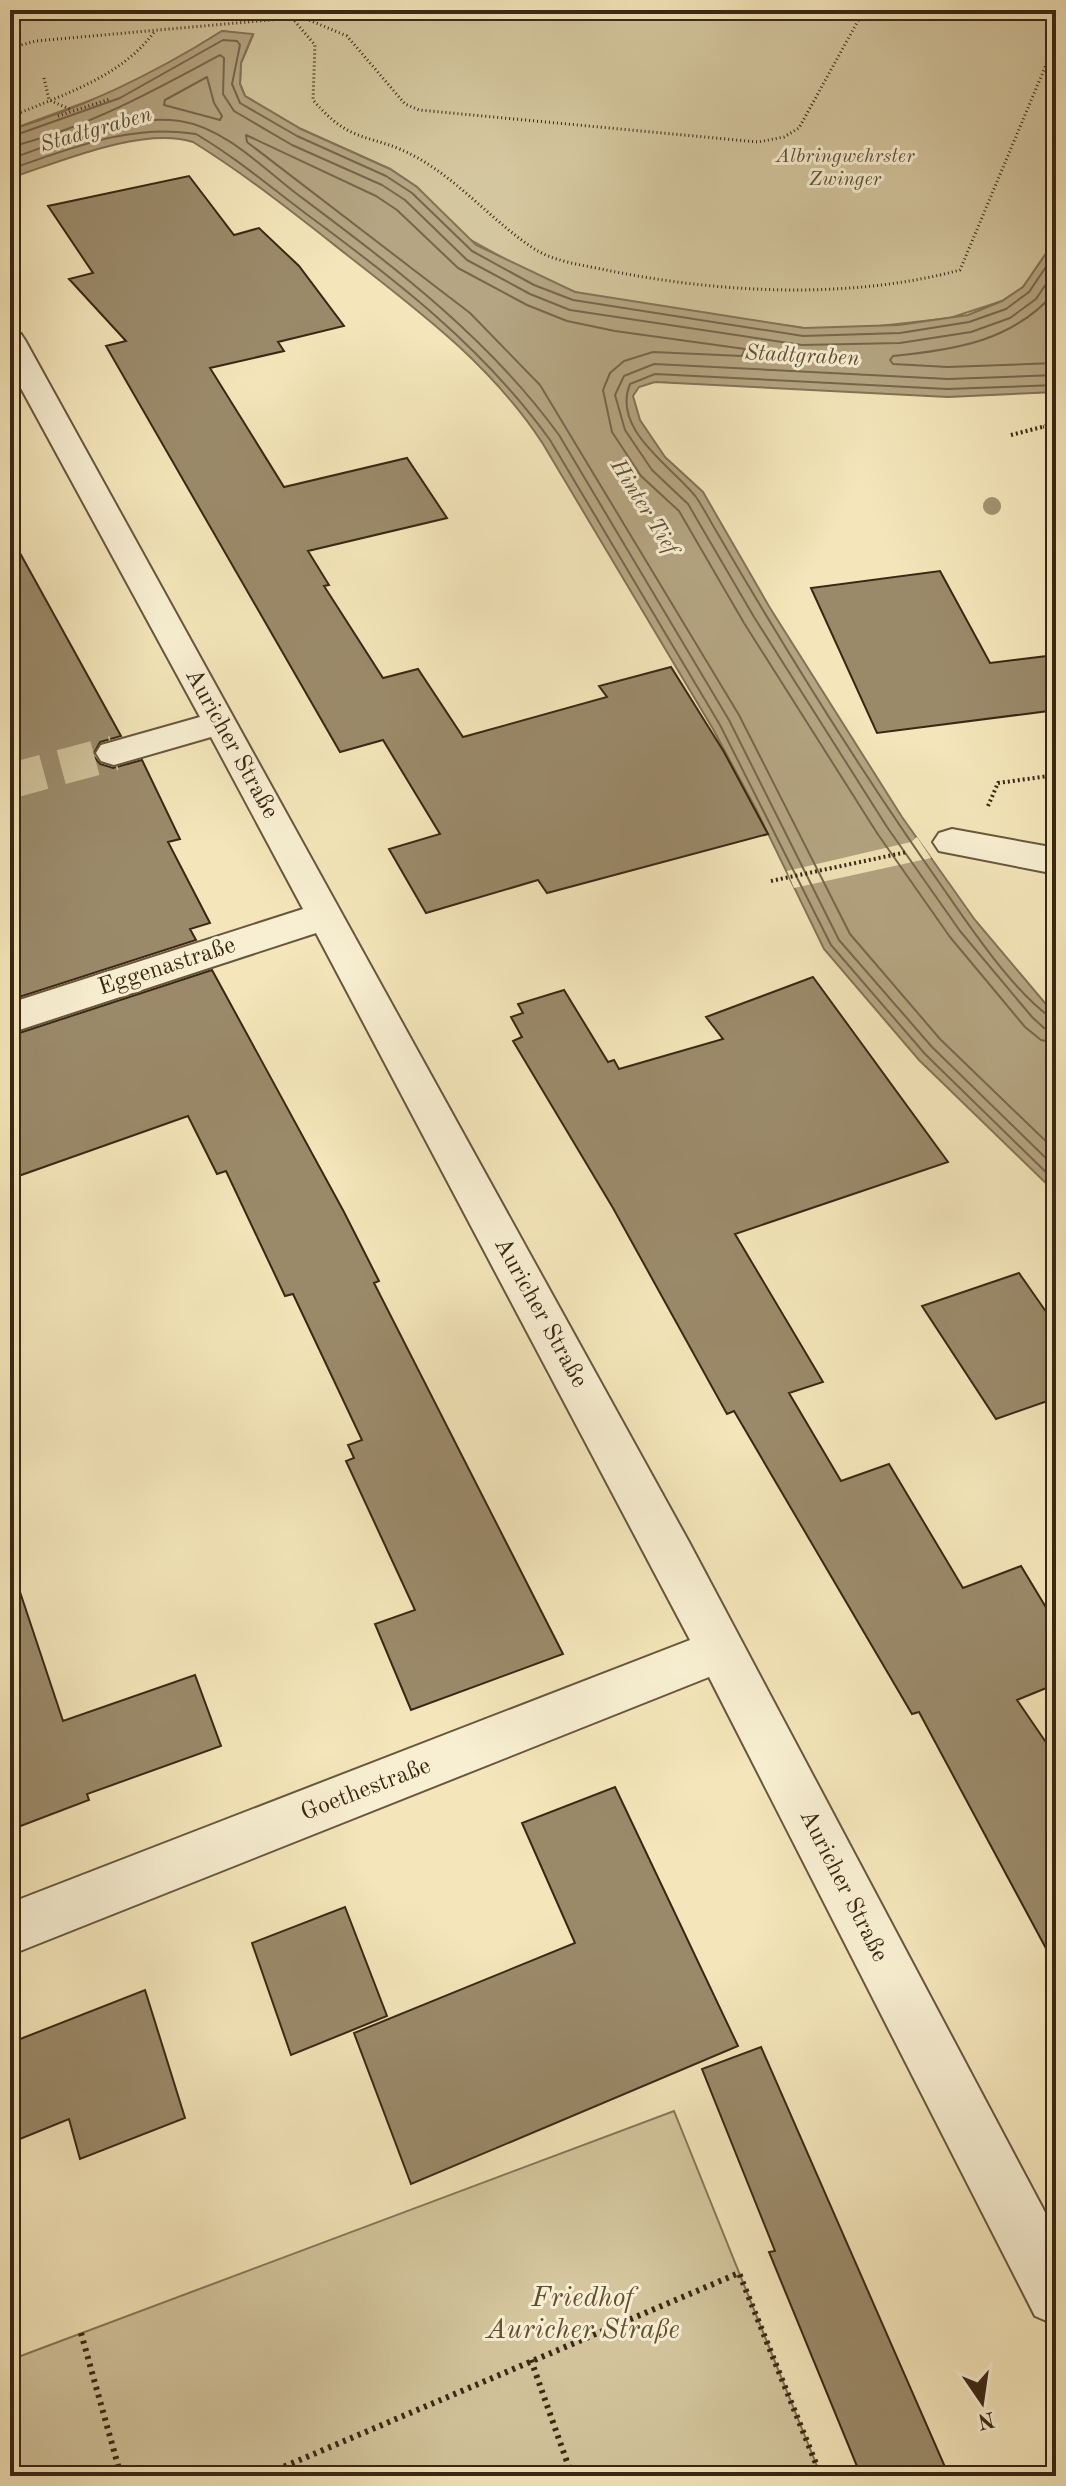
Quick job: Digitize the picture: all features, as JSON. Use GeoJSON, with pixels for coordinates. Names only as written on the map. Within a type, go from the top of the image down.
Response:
{"type":"FeatureCollection","features":[{"type":"Feature","properties":{"kind":"street","name":"Auricher Straße"},"geometry":{"type":"LineString","coordinates":[[10,340],[721,1650],[1056,2295]]}},
{"type":"Feature","properties":{"kind":"street"},"geometry":{"type":"LineString","coordinates":[[114,753],[220,723]]}},
{"type":"Feature","properties":{"kind":"street"},"geometry":{"type":"LineString","coordinates":[[948,845],[1056,861]]}},
{"type":"Feature","properties":{"kind":"street","name":"Eggenastraße"},"geometry":{"type":"LineString","coordinates":[[10,1018],[324,916]]}},
{"type":"Feature","properties":{"kind":"street","name":"Goethestraße"},"geometry":{"type":"LineString","coordinates":[[10,1929],[721,1650]]}},
{"type":"Feature","properties":{"kind":"path"},"geometry":{"type":"LineString","coordinates":[[292,18],[299,10]]}},
{"type":"Feature","properties":{"kind":"path"},"geometry":{"type":"LineString","coordinates":[[10,48],[36,41],[302,17],[320,10]]}},
{"type":"Feature","properties":{"kind":"path"},"geometry":{"type":"LineString","coordinates":[[302,17],[347,36],[405,104],[419,110],[758,142],[784,137],[799,128],[818,88],[847,46],[864,10]]}},
{"type":"Feature","properties":{"kind":"path"},"geometry":{"type":"LineString","coordinates":[[1032,10],[1056,20]]}},
{"type":"Feature","properties":{"kind":"path"},"geometry":{"type":"LineString","coordinates":[[292,18],[315,45],[313,100],[329,119],[349,134],[416,157],[538,251],[555,259],[619,274],[690,282],[878,285],[935,279],[960,270],[1056,41]]}},
{"type":"Feature","properties":{"kind":"path"},"geometry":{"type":"LineString","coordinates":[[10,117],[124,61],[155,31]]}},
{"type":"Feature","properties":{"kind":"path"},"geometry":{"type":"LineString","coordinates":[[44,78],[49,100]]}},
{"type":"Feature","properties":{"kind":"path"},"geometry":{"type":"LineString","coordinates":[[58,116],[110,99]]}},
{"type":"Feature","properties":{"kind":"path"},"geometry":{"type":"LineString","coordinates":[[49,100],[74,111]]}},
{"type":"Feature","properties":{"kind":"path"},"geometry":{"type":"LineString","coordinates":[[1011,435],[1056,423]]}},
{"type":"Feature","properties":{"kind":"path"},"geometry":{"type":"LineString","coordinates":[[771,881],[948,845],[998,783],[1056,775]]}},
{"type":"Feature","properties":{"kind":"path"},"geometry":{"type":"LineString","coordinates":[[262,2476],[739,2273],[821,2476]]}},
{"type":"Feature","properties":{"kind":"path"},"geometry":{"type":"LineString","coordinates":[[81,2333],[121,2476]]}},
{"type":"Feature","properties":{"kind":"path"},"geometry":{"type":"LineString","coordinates":[[531,2360],[572,2476]]}},
{"type":"Feature","properties":{"kind":"green space","name":"Albringwehrster Zwinger"},"geometry":{"type":"Polygon","coordinates":[[[10,10],[1056,10],[1056,239],[1023,287],[1002,301],[950,318],[853,329],[804,328],[621,302],[575,292],[538,277],[465,237],[417,187],[390,169],[301,129],[245,96],[240,84],[241,63],[253,35],[222,31],[116,91],[10,130],[10,10]]]}},
{"type":"Feature","properties":{"kind":"green space","name":"Friedhof Auricher Straße"},"geometry":{"type":"Polygon","coordinates":[[[674,2111],[821,2476],[10,2476],[10,2360],[674,2111]]]}},
{"type":"Feature","properties":{"kind":"water"},"geometry":{"type":"Polygon","coordinates":[[[222,31],[253,34],[241,63],[240,84],[245,96],[301,129],[390,169],[417,187],[476,245],[575,292],[804,328],[899,325],[968,315],[1002,301],[1023,287],[1056,239],[1056,392],[948,397],[655,382],[639,387],[633,396],[640,420],[665,457],[703,492],[770,608],[902,817],[975,920],[1056,1016],[1056,1193],[919,1060],[824,949],[713,729],[543,444],[502,390],[479,366],[378,279],[274,198],[193,142],[173,138],[126,142],[76,155],[10,178],[10,130],[66,111],[119,88],[222,31]]]}},
{"type":"Feature","properties":{"kind":"pier"},"geometry":{"type":"Polygon","coordinates":[[[917,837],[931,858],[794,888],[787,871],[911,842],[917,837]]]}},
{"type":"Feature","properties":{"kind":"building"},"geometry":{"type":"Polygon","coordinates":[[[189,176],[234,235],[259,228],[299,266],[344,326],[278,342],[284,351],[210,368],[284,487],[407,458],[447,518],[308,551],[329,585],[324,586],[383,678],[418,669],[463,737],[607,697],[599,686],[671,667],[724,752],[768,834],[547,893],[538,880],[426,913],[389,849],[440,834],[383,740],[340,752],[106,346],[126,341],[69,279],[93,273],[48,206],[189,176]]]}},
{"type":"Feature","properties":{"kind":"building"},"geometry":{"type":"Polygon","coordinates":[[[10,535],[121,736],[100,742],[93,755],[100,764],[113,768],[142,760],[180,839],[168,842],[210,923],[190,929],[196,940],[10,1000],[10,535]]]}},
{"type":"Feature","properties":{"kind":"building"},"geometry":{"type":"Polygon","coordinates":[[[940,571],[990,663],[1056,655],[1056,710],[877,733],[811,588],[940,571]]]}},
{"type":"Feature","properties":{"kind":"building"},"geometry":{"type":"Polygon","coordinates":[[[212,970],[344,1212],[379,1281],[374,1283],[563,1654],[411,1710],[375,1624],[415,1610],[346,1461],[354,1458],[348,1445],[362,1440],[293,1294],[285,1296],[226,1171],[217,1174],[188,1116],[10,1179],[10,1036],[212,970]]]}},
{"type":"Feature","properties":{"kind":"building"},"geometry":{"type":"Polygon","coordinates":[[[813,977],[948,1162],[735,1234],[823,1382],[789,1393],[841,1481],[889,1464],[963,1588],[1021,1566],[1056,1624],[1056,1684],[1017,1700],[1056,1757],[1056,1967],[919,1712],[912,1714],[734,1411],[727,1414],[613,1208],[513,1041],[522,1037],[511,1017],[523,1013],[518,1004],[564,990],[608,1062],[614,1060],[619,1069],[723,1039],[706,1017],[813,977]]]}},
{"type":"Feature","properties":{"kind":"building"},"geometry":{"type":"Polygon","coordinates":[[[1019,1273],[1056,1326],[1056,1398],[996,1419],[922,1306],[1019,1273]]]}},
{"type":"Feature","properties":{"kind":"building"},"geometry":{"type":"Polygon","coordinates":[[[19,1589],[63,1721],[195,1675],[221,1746],[87,1794],[89,1800],[10,1830],[10,1591],[19,1589]]]}},
{"type":"Feature","properties":{"kind":"building"},"geometry":{"type":"Polygon","coordinates":[[[615,1787],[738,2046],[411,2184],[354,2033],[575,1943],[522,1823],[615,1787]]]}},
{"type":"Feature","properties":{"kind":"building"},"geometry":{"type":"Polygon","coordinates":[[[345,1907],[387,2016],[291,2055],[252,1943],[345,1907]]]}},
{"type":"Feature","properties":{"kind":"building"},"geometry":{"type":"Polygon","coordinates":[[[145,1990],[185,2118],[80,2159],[69,2119],[10,2143],[10,2043],[145,1990]]]}},
{"type":"Feature","properties":{"kind":"building"},"geometry":{"type":"Polygon","coordinates":[[[761,2047],[949,2476],[861,2476],[769,2252],[775,2251],[702,2069],[761,2047]]]}},
{"type":"Feature","properties":{"kind":"tunnel"},"geometry":{"type":"LineString","coordinates":[[10,781],[114,753]]}},
{"type":"Feature","properties":{"kind":"water label","name":"Stadtgraben"},"geometry":{"type":"Point","coordinates":[96,130]}},
{"type":"Feature","properties":{"kind":"water label","name":"Stadtgraben"},"geometry":{"type":"Point","coordinates":[802,356]}},
{"type":"Feature","properties":{"kind":"water label","name":"Hinter Tief"},"geometry":{"type":"Point","coordinates":[644,507]}}]}
